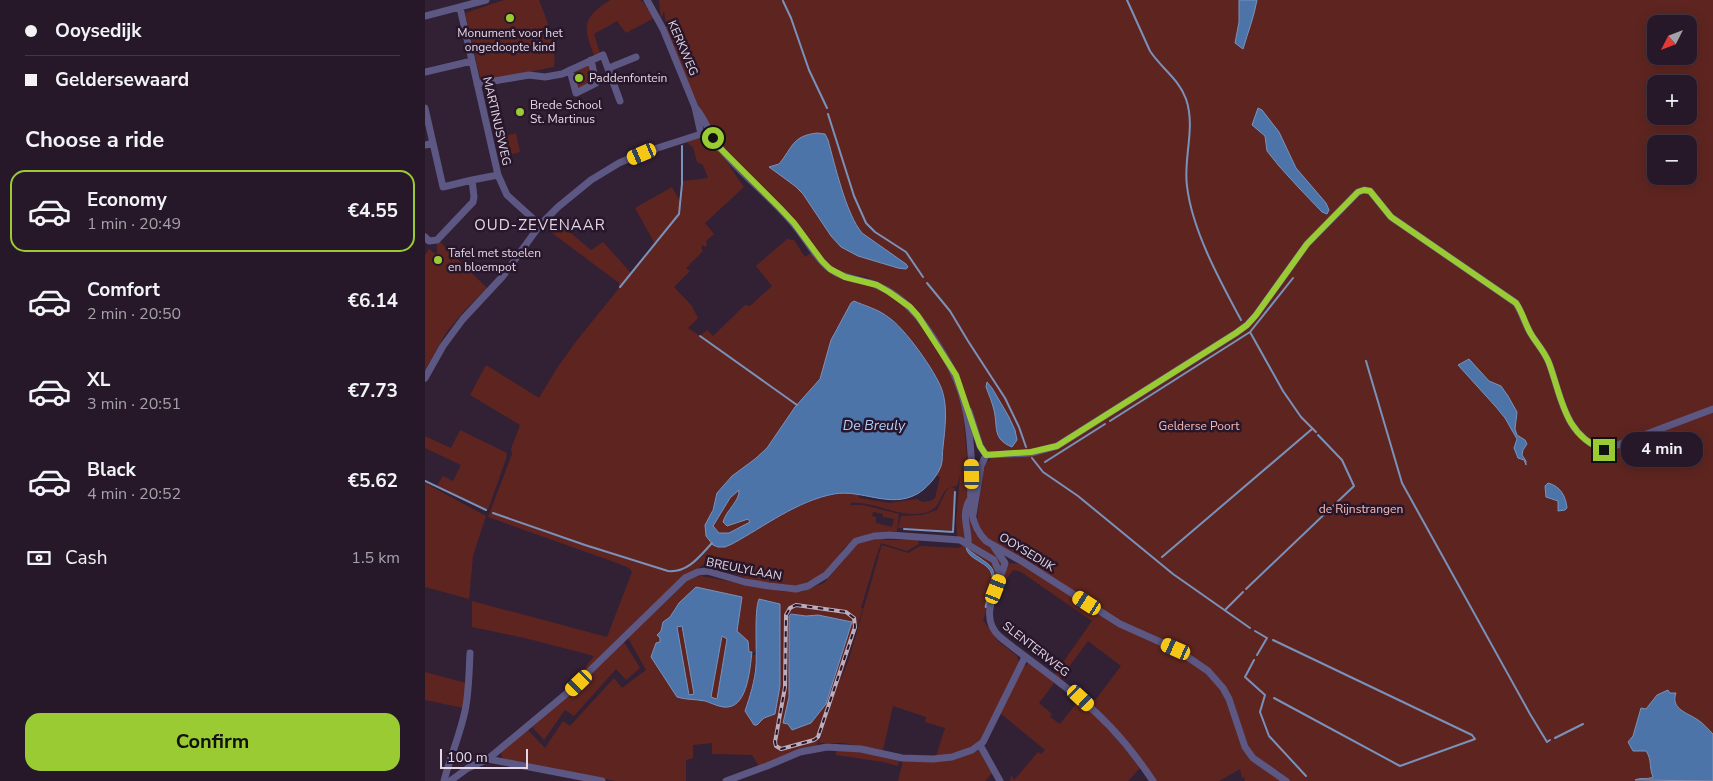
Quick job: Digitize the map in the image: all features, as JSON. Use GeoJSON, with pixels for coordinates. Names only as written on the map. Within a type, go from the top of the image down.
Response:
{"type":"FeatureCollection","features":[{"type":"Feature","properties":{"kind":"street"},"geometry":{"type":"LineString","coordinates":[[425,16],[486,0]]}},
{"type":"Feature","properties":{"kind":"street","name":"KERKWEG"},"geometry":{"type":"LineString","coordinates":[[647,0],[663,29],[695,107]]}},
{"type":"Feature","properties":{"kind":"street","name":"MARTINUSWEG"},"geometry":{"type":"LineString","coordinates":[[461,8],[498,175],[507,195],[540,225]]}},
{"type":"Feature","properties":{"kind":"street"},"geometry":{"type":"LineString","coordinates":[[477,84],[529,75],[545,77],[570,70],[603,55],[620,101]]}},
{"type":"Feature","properties":{"kind":"street"},"geometry":{"type":"LineString","coordinates":[[609,68],[636,57]]}},
{"type":"Feature","properties":{"kind":"street"},"geometry":{"type":"LineString","coordinates":[[570,70],[576,93],[596,83],[591,60]]}},
{"type":"Feature","properties":{"kind":"street"},"geometry":{"type":"LineString","coordinates":[[425,72],[472,61]]}},
{"type":"Feature","properties":{"kind":"street"},"geometry":{"type":"LineString","coordinates":[[695,107],[701,134],[714,146],[720,148]]}},
{"type":"Feature","properties":{"kind":"street","name":"OOYSEDIJK"},"geometry":{"type":"LineString","coordinates":[[695,107],[720,148],[789,218],[830,269],[845,277],[877,285],[895,295],[910,307],[925,326],[956,375],[964,401],[972,456],[972,517],[977,531],[986,541],[1023,562],[1120,624],[1176,649],[1207,671],[1223,688],[1229,699],[1242,740],[1249,752],[1263,766],[1286,781]]}},
{"type":"Feature","properties":{"kind":"street"},"geometry":{"type":"LineString","coordinates":[[425,108],[443,187],[498,175]]}},
{"type":"Feature","properties":{"kind":"street"},"geometry":{"type":"LineString","coordinates":[[425,378],[443,346],[453,333],[503,276],[540,225],[558,207],[591,180],[619,163],[701,134]]}},
{"type":"Feature","properties":{"kind":"street"},"geometry":{"type":"LineString","coordinates":[[425,145],[433,143]]}},
{"type":"Feature","properties":{"kind":"street"},"geometry":{"type":"LineString","coordinates":[[425,238],[429,241],[435,241],[473,202],[472,180]]}},
{"type":"Feature","properties":{"kind":"street"},"geometry":{"type":"LineString","coordinates":[[986,455],[1031,452],[1057,446],[1236,333],[1256,315],[1307,244],[1346,203],[1358,192],[1364,190],[1370,191],[1391,217],[1516,303],[1531,334],[1549,361],[1567,417],[1574,428],[1595,446],[1604,450],[1713,409]]}},
{"type":"Feature","properties":{"kind":"street"},"geometry":{"type":"LineString","coordinates":[[964,401],[980,446],[986,455]]}},
{"type":"Feature","properties":{"kind":"street"},"geometry":{"type":"LineString","coordinates":[[972,517],[981,466],[986,455]]}},
{"type":"Feature","properties":{"kind":"street"},"geometry":{"type":"LineString","coordinates":[[968,543],[969,537],[965,517],[967,505],[971,498]]}},
{"type":"Feature","properties":{"kind":"street","name":"BREULYLAAN"},"geometry":{"type":"LineString","coordinates":[[449,781],[468,768],[488,759],[566,694],[685,578],[692,574],[707,571],[745,582],[796,589],[820,580],[852,544],[860,538],[890,535],[955,539],[968,543],[994,560],[1001,577]]}},
{"type":"Feature","properties":{"kind":"street"},"geometry":{"type":"LineString","coordinates":[[992,544],[1005,563],[1023,562]]}},
{"type":"Feature","properties":{"kind":"street","name":"SLENTERWEG"},"geometry":{"type":"LineString","coordinates":[[1005,563],[989,610],[989,623],[995,633],[1081,698],[1107,723],[1153,781]]}},
{"type":"Feature","properties":{"kind":"street"},"geometry":{"type":"LineString","coordinates":[[444,781],[465,710],[469,683],[470,653]]}},
{"type":"Feature","properties":{"kind":"street"},"geometry":{"type":"LineString","coordinates":[[726,781],[800,752],[827,747],[861,749],[902,758],[933,759],[973,750],[980,745],[1025,657]]}},
{"type":"Feature","properties":{"kind":"street"},"geometry":{"type":"LineString","coordinates":[[980,745],[1000,781]]}},
{"type":"Feature","properties":{"kind":"street"},"geometry":{"type":"LineString","coordinates":[[488,759],[602,781]]}},
{"type":"Feature","properties":{"kind":"green space"},"geometry":{"type":"Polygon","coordinates":[[[504,0],[539,0],[553,41],[554,67],[481,81],[465,13],[504,0]]]}},
{"type":"Feature","properties":{"kind":"green space"},"geometry":{"type":"Polygon","coordinates":[[[610,0],[640,0],[654,18],[626,33],[617,21],[594,34],[600,53],[594,55],[588,36],[587,23],[594,12],[610,0]]]}},
{"type":"Feature","properties":{"kind":"green space","name":"Gelderse Poort"},"geometry":{"type":"Polygon","coordinates":[[[659,0],[1713,0],[1713,781],[1289,781],[1280,772],[1257,759],[1251,752],[1238,721],[1210,671],[1119,622],[994,544],[983,534],[977,520],[983,471],[987,462],[994,456],[983,447],[959,377],[924,319],[867,277],[843,273],[829,265],[721,146],[690,89],[667,32],[664,10],[661,20],[659,0]]]}},
{"type":"Feature","properties":{"kind":"green space"},"geometry":{"type":"Polygon","coordinates":[[[589,66],[594,81],[581,88],[578,87],[574,73],[589,66]]]}},
{"type":"Feature","properties":{"kind":"green space"},"geometry":{"type":"Polygon","coordinates":[[[516,133],[520,152],[506,156],[502,137],[516,133]]]}},
{"type":"Feature","properties":{"kind":"green space"},"geometry":{"type":"Polygon","coordinates":[[[697,138],[711,143],[744,187],[705,223],[714,234],[706,241],[707,245],[705,247],[703,245],[701,248],[703,251],[686,268],[690,271],[674,287],[692,306],[698,318],[688,328],[700,336],[707,330],[713,336],[745,305],[750,306],[772,286],[756,266],[787,239],[794,240],[805,257],[811,253],[819,262],[876,287],[903,303],[934,341],[957,385],[963,414],[967,456],[969,516],[975,533],[992,548],[1002,563],[1001,571],[999,565],[990,555],[957,536],[956,520],[960,476],[957,486],[946,490],[936,507],[924,513],[896,512],[869,504],[851,503],[850,505],[863,505],[899,514],[897,531],[872,533],[857,538],[844,548],[823,574],[799,586],[750,580],[727,571],[715,558],[711,559],[693,572],[574,683],[594,656],[529,639],[472,627],[472,601],[607,637],[632,572],[629,568],[614,562],[488,517],[512,454],[511,449],[520,425],[470,395],[486,365],[539,398],[557,368],[578,339],[620,287],[619,283],[544,227],[553,218],[591,250],[603,242],[631,273],[655,244],[635,208],[672,187],[681,203],[682,181],[708,178],[703,165],[697,162],[693,147],[686,142],[697,138]],[[854,301],[834,332],[820,379],[795,407],[767,448],[732,476],[717,493],[710,516],[718,547],[732,544],[793,509],[826,496],[842,494],[859,495],[859,498],[889,503],[917,499],[923,502],[935,498],[940,477],[935,475],[941,466],[944,399],[941,389],[922,355],[897,324],[881,312],[854,301]],[[873,512],[872,516],[876,517],[876,523],[892,527],[894,519],[883,517],[883,514],[873,512]]]}},
{"type":"Feature","properties":{"kind":"green space"},"geometry":{"type":"Polygon","coordinates":[[[439,241],[487,288],[446,333],[425,370],[425,255],[429,249],[437,255],[437,243],[439,241]]]}},
{"type":"Feature","properties":{"kind":"green space"},"geometry":{"type":"Polygon","coordinates":[[[460,430],[507,453],[488,510],[436,487],[443,476],[453,481],[461,465],[425,448],[425,436],[451,448],[460,430]]]}},
{"type":"Feature","properties":{"kind":"green space"},"geometry":{"type":"Polygon","coordinates":[[[425,483],[486,516],[473,556],[469,599],[425,587],[425,483]]]}},
{"type":"Feature","properties":{"kind":"green space"},"geometry":{"type":"Polygon","coordinates":[[[950,487],[955,488],[952,531],[898,528],[901,516],[922,515],[937,510],[946,491],[950,487]]]}},
{"type":"Feature","properties":{"kind":"green space"},"geometry":{"type":"Polygon","coordinates":[[[739,490],[739,497],[728,510],[727,526],[748,519],[750,522],[729,534],[719,533],[713,526],[730,498],[739,490]]]}},
{"type":"Feature","properties":{"kind":"green space"},"geometry":{"type":"Polygon","coordinates":[[[883,537],[885,540],[918,540],[919,544],[907,551],[881,543],[877,554],[879,554],[882,545],[908,553],[920,546],[958,548],[964,545],[990,560],[998,576],[983,620],[998,641],[1017,656],[1019,663],[982,739],[972,746],[954,753],[936,756],[945,728],[925,722],[926,717],[893,706],[883,750],[843,743],[819,743],[823,730],[817,745],[759,766],[752,755],[712,754],[712,743],[693,745],[693,758],[686,760],[686,781],[616,781],[503,759],[501,752],[528,730],[545,748],[563,721],[570,726],[614,678],[622,688],[646,670],[628,638],[689,578],[701,576],[786,592],[801,592],[824,583],[858,544],[883,537]],[[877,554],[861,608],[863,608],[839,685],[849,659],[879,555],[877,554]],[[694,589],[674,609],[670,617],[663,622],[661,631],[657,634],[660,642],[651,657],[677,697],[702,700],[723,707],[742,697],[747,683],[751,655],[756,655],[753,683],[745,711],[752,722],[760,723],[764,718],[775,714],[780,686],[780,604],[767,600],[758,600],[757,650],[755,652],[749,652],[746,641],[736,631],[742,599],[694,589]],[[791,614],[789,616],[789,697],[783,723],[788,724],[792,730],[811,723],[826,704],[852,622],[818,615],[791,614]]]}},
{"type":"Feature","properties":{"kind":"green space"},"geometry":{"type":"Polygon","coordinates":[[[1011,563],[1021,564],[1088,606],[1165,645],[1202,669],[1224,693],[1245,749],[1284,781],[1245,781],[1244,777],[1242,778],[1240,769],[1219,781],[1156,781],[1088,702],[1096,699],[1121,666],[1088,641],[1060,679],[1054,675],[1092,621],[1021,572],[1014,570],[997,595],[1007,565],[1011,563]]]}},
{"type":"Feature","properties":{"kind":"green space"},"geometry":{"type":"Polygon","coordinates":[[[683,626],[694,695],[689,696],[677,627],[683,626]]]}},
{"type":"Feature","properties":{"kind":"green space"},"geometry":{"type":"Polygon","coordinates":[[[722,636],[727,638],[717,699],[711,697],[722,636]]]}},
{"type":"Feature","properties":{"kind":"green space"},"geometry":{"type":"Polygon","coordinates":[[[624,642],[640,668],[626,680],[616,669],[574,716],[565,710],[544,740],[532,727],[624,642]]]}},
{"type":"Feature","properties":{"kind":"green space"},"geometry":{"type":"Polygon","coordinates":[[[1029,663],[1055,682],[1039,703],[1052,714],[1050,717],[1060,724],[1079,700],[1105,725],[1141,767],[1128,781],[1010,781],[1011,775],[1014,780],[1038,752],[1041,754],[1045,750],[1000,713],[1023,667],[1029,663]]]}},
{"type":"Feature","properties":{"kind":"green space"},"geometry":{"type":"Polygon","coordinates":[[[425,672],[466,683],[463,708],[425,700],[425,672]]]}},
{"type":"Feature","properties":{"kind":"green space"},"geometry":{"type":"Polygon","coordinates":[[[836,749],[856,751],[899,761],[898,766],[836,755],[836,749]]]}},
{"type":"Feature","properties":{"kind":"green space"},"geometry":{"type":"Polygon","coordinates":[[[980,751],[994,771],[985,781],[898,781],[903,761],[941,760],[980,751]]]}},
{"type":"Feature","properties":{"kind":"water"},"geometry":{"type":"Polygon","coordinates":[[[1239,0],[1257,0],[1243,49],[1235,43],[1239,22],[1239,0]]]}},
{"type":"Feature","properties":{"kind":"water"},"geometry":{"type":"Polygon","coordinates":[[[1258,108],[1262,110],[1279,132],[1296,168],[1326,203],[1329,210],[1327,214],[1322,212],[1299,188],[1267,151],[1265,136],[1252,125],[1258,108]]]}},
{"type":"Feature","properties":{"kind":"water"},"geometry":{"type":"Polygon","coordinates":[[[817,133],[825,134],[828,140],[842,189],[856,225],[862,233],[906,264],[908,267],[906,269],[858,256],[841,247],[831,236],[803,194],[769,167],[779,164],[794,143],[802,137],[817,133]]]}},
{"type":"Feature","properties":{"kind":"water","name":"De Breuly"},"geometry":{"type":"Polygon","coordinates":[[[854,301],[876,310],[895,322],[919,351],[939,382],[944,397],[945,418],[942,461],[937,474],[924,489],[907,498],[897,500],[844,493],[820,497],[794,508],[732,544],[725,547],[713,545],[706,536],[705,525],[713,510],[717,493],[732,476],[767,448],[795,407],[820,379],[831,340],[851,303],[854,301]],[[739,490],[730,498],[713,526],[719,533],[729,533],[750,522],[748,519],[727,526],[723,522],[739,494],[739,490]]]}},
{"type":"Feature","properties":{"kind":"water"},"geometry":{"type":"Polygon","coordinates":[[[1469,359],[1489,381],[1501,386],[1517,412],[1515,429],[1517,435],[1525,440],[1527,444],[1522,455],[1526,461],[1526,465],[1524,460],[1518,458],[1514,448],[1517,439],[1505,418],[1458,365],[1469,359]]]}},
{"type":"Feature","properties":{"kind":"water"},"geometry":{"type":"Polygon","coordinates":[[[987,382],[1015,430],[1017,440],[1012,447],[1001,440],[997,432],[994,410],[986,387],[987,382]]]}},
{"type":"Feature","properties":{"kind":"water"},"geometry":{"type":"Polygon","coordinates":[[[1548,483],[1556,486],[1562,492],[1567,508],[1565,510],[1558,511],[1558,501],[1546,497],[1545,486],[1548,483]]]}},
{"type":"Feature","properties":{"kind":"water"},"geometry":{"type":"Polygon","coordinates":[[[966,547],[988,564],[994,573],[992,591],[986,608],[992,575],[987,567],[970,555],[966,547]]]}},
{"type":"Feature","properties":{"kind":"water"},"geometry":{"type":"Polygon","coordinates":[[[696,587],[742,597],[737,631],[748,641],[749,652],[752,652],[747,684],[740,700],[735,705],[722,707],[705,701],[677,697],[651,657],[656,643],[660,642],[660,638],[657,635],[661,631],[663,622],[670,617],[679,603],[696,587]],[[682,626],[677,627],[689,695],[694,694],[682,626]],[[722,636],[711,697],[717,699],[727,639],[722,636]]]}},
{"type":"Feature","properties":{"kind":"water"},"geometry":{"type":"Polygon","coordinates":[[[759,599],[780,604],[780,686],[775,714],[764,718],[757,725],[754,725],[745,711],[755,671],[756,621],[759,599]]]}},
{"type":"Feature","properties":{"kind":"water"},"geometry":{"type":"Polygon","coordinates":[[[791,614],[818,615],[852,622],[826,704],[811,723],[792,730],[788,724],[783,723],[789,697],[789,616],[791,614]]]}},
{"type":"Feature","properties":{"kind":"water"},"geometry":{"type":"Polygon","coordinates":[[[1668,690],[1670,693],[1676,693],[1675,703],[1681,710],[1700,722],[1713,734],[1713,781],[1635,780],[1653,777],[1646,751],[1633,751],[1628,742],[1633,736],[1641,708],[1646,709],[1657,695],[1668,690]]]}},
{"type":"Feature","properties":{"kind":"waterway"},"geometry":{"type":"LineString","coordinates":[[1127,0],[1150,51],[1179,85],[1186,99],[1190,121],[1186,175],[1190,203],[1208,255],[1241,320]]}},
{"type":"Feature","properties":{"kind":"waterway"},"geometry":{"type":"LineString","coordinates":[[783,1],[809,70],[827,108]]}},
{"type":"Feature","properties":{"kind":"waterway"},"geometry":{"type":"LineString","coordinates":[[828,114],[854,196],[866,223],[875,232],[906,252],[923,277]]}},
{"type":"Feature","properties":{"kind":"waterway"},"geometry":{"type":"LineString","coordinates":[[620,287],[679,214],[682,184],[682,146]]}},
{"type":"Feature","properties":{"kind":"waterway"},"geometry":{"type":"LineString","coordinates":[[1250,332],[1293,278]]}},
{"type":"Feature","properties":{"kind":"waterway"},"geometry":{"type":"LineString","coordinates":[[927,283],[950,311],[1005,398],[1026,447]]}},
{"type":"Feature","properties":{"kind":"waterway"},"geometry":{"type":"LineString","coordinates":[[1110,421],[1250,332],[1283,391],[1301,417],[1316,432]]}},
{"type":"Feature","properties":{"kind":"waterway"},"geometry":{"type":"LineString","coordinates":[[700,336],[797,405]]}},
{"type":"Feature","properties":{"kind":"waterway"},"geometry":{"type":"LineString","coordinates":[[1366,361],[1402,483],[1530,714],[1547,742],[1550,740]]}},
{"type":"Feature","properties":{"kind":"waterway"},"geometry":{"type":"LineString","coordinates":[[1045,462],[1105,424]]}},
{"type":"Feature","properties":{"kind":"waterway"},"geometry":{"type":"LineString","coordinates":[[1162,557],[1312,429]]}},
{"type":"Feature","properties":{"kind":"waterway"},"geometry":{"type":"LineString","coordinates":[[1246,589],[1354,486],[1342,460],[1318,435]]}},
{"type":"Feature","properties":{"kind":"waterway"},"geometry":{"type":"LineString","coordinates":[[1032,458],[1043,472],[1078,496],[1173,574],[1250,628]]}},
{"type":"Feature","properties":{"kind":"waterway"},"geometry":{"type":"LineString","coordinates":[[425,481],[486,510]]}},
{"type":"Feature","properties":{"kind":"waterway"},"geometry":{"type":"LineString","coordinates":[[904,529],[953,532],[955,492]]}},
{"type":"Feature","properties":{"kind":"waterway"},"geometry":{"type":"LineString","coordinates":[[493,513],[668,571],[682,569],[693,563],[712,543]]}},
{"type":"Feature","properties":{"kind":"waterway"},"geometry":{"type":"LineString","coordinates":[[1225,610],[1243,592]]}},
{"type":"Feature","properties":{"kind":"waterway"},"geometry":{"type":"LineString","coordinates":[[1255,631],[1267,638],[1257,655]]}},
{"type":"Feature","properties":{"kind":"waterway"},"geometry":{"type":"LineString","coordinates":[[1273,640],[1472,735],[1475,739],[1400,766],[1274,698]]}},
{"type":"Feature","properties":{"kind":"waterway"},"geometry":{"type":"LineString","coordinates":[[1254,660],[1245,677],[1265,695],[1260,712],[1269,736],[1306,776]]}},
{"type":"Feature","properties":{"kind":"waterway"},"geometry":{"type":"LineString","coordinates":[[1555,738],[1583,724]]}},
{"type":"Feature","properties":{"kind":"railway"},"geometry":{"type":"LineString","coordinates":[[796,605],[846,612],[854,618],[855,627],[818,737],[814,740],[781,749],[776,746],[775,742],[785,687],[786,615],[790,608],[796,605]]}},
{"type":"Feature","properties":{"kind":"place","name":"Monument voor het ongedoopte kind"},"geometry":{"type":"Point","coordinates":[510,18]}},
{"type":"Feature","properties":{"kind":"place","name":"Paddenfontein"},"geometry":{"type":"Point","coordinates":[579,78]}},
{"type":"Feature","properties":{"kind":"place","name":"Brede School St. Martinus"},"geometry":{"type":"Point","coordinates":[520,112]}},
{"type":"Feature","properties":{"kind":"place","name":"Tafel met stoelen en bloempot"},"geometry":{"type":"Point","coordinates":[438,260]}},
{"type":"Feature","properties":{"kind":"district","name":"OUD-ZEVENAAR"},"geometry":{"type":"Point","coordinates":[540,225]}},
{"type":"Feature","properties":{"kind":"route"},"geometry":{"type":"LineString","coordinates":[[713,138],[720,148],[794,223],[830,269],[845,277],[877,285],[900,299],[918,316],[956,375],[980,446],[986,455],[1031,452],[1057,446],[1236,333],[1256,315],[1307,244],[1346,203],[1358,192],[1364,190],[1370,191],[1391,217],[1516,303],[1531,334],[1549,361],[1567,417],[1584,438],[1604,450]]}},
{"type":"Feature","properties":{"kind":"park label","name":"de Rijnstrangen"},"geometry":{"type":"Point","coordinates":[1361,509]}}]}
